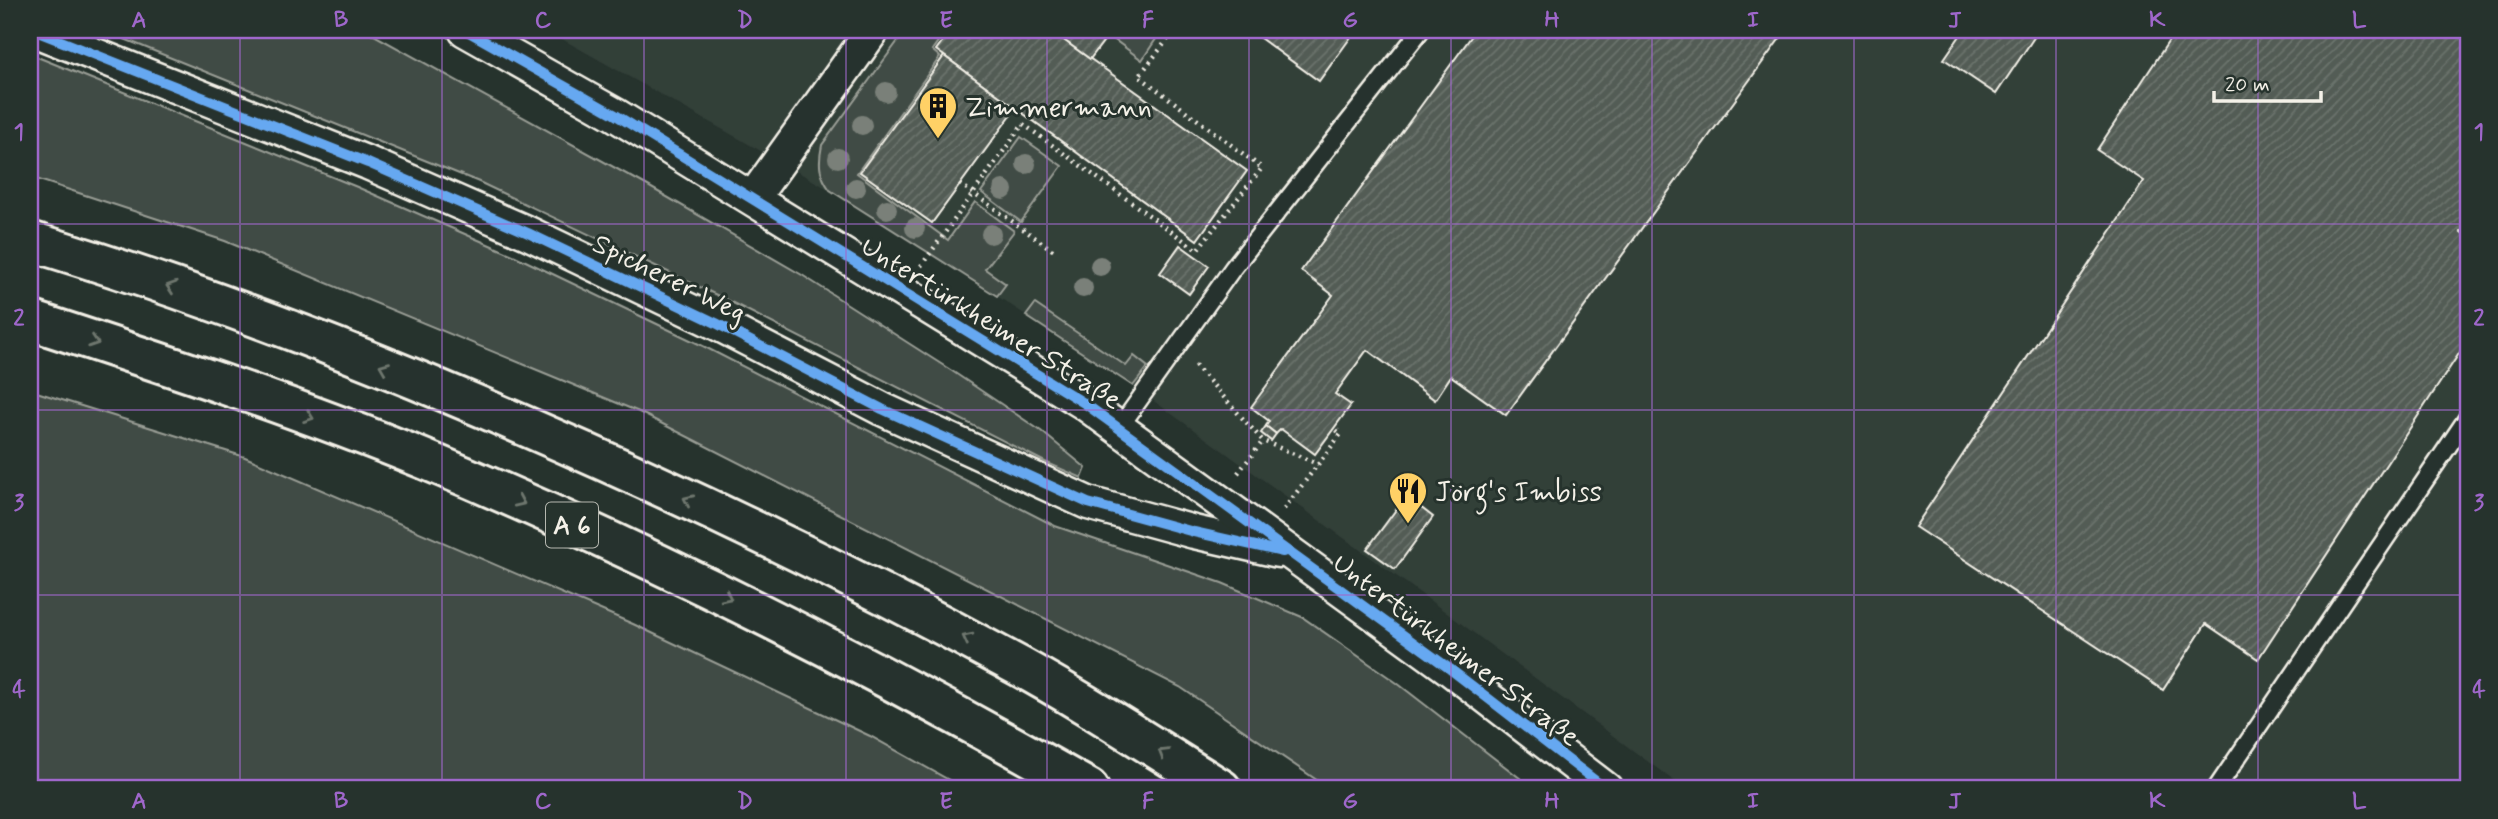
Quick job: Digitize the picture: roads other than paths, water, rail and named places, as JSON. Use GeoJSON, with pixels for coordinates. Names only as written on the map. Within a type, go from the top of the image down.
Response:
{"type":"FeatureCollection","features":[{"type":"Feature","properties":{"kind":"highway","name":"A 6"},"geometry":{"type":"LineString","coordinates":[[30,241],[225,304],[447,393],[586,453],[821,563],[1003,657],[1221,789]]}},
{"type":"Feature","properties":{"kind":"highway","name":"A 6"},"geometry":{"type":"LineString","coordinates":[[30,320],[207,379],[423,459],[563,521],[823,645],[974,724],[1089,789]]}},
{"type":"Feature","properties":{"kind":"street","name":"Spicherer Weg"},"geometry":{"type":"LineString","coordinates":[[33,30],[368,163],[528,233],[716,323],[883,409],[1088,503],[1194,532],[1289,553]]}},
{"type":"Feature","properties":{"kind":"street","name":"Untertürkheimer Straße"},"geometry":{"type":"LineString","coordinates":[[465,30],[614,114],[753,198],[1010,356],[1119,428],[1450,669],[1606,789]]}},
{"type":"Feature","properties":{"kind":"street"},"geometry":{"type":"LineString","coordinates":[[753,198],[873,30]]}},
{"type":"Feature","properties":{"kind":"lane"},"geometry":{"type":"LineString","coordinates":[[1119,428],[1233,268],[1421,30]]}},
{"type":"Feature","properties":{"kind":"lane"},"geometry":{"type":"LineString","coordinates":[[2216,789],[2468,417]]}},
{"type":"Feature","properties":{"kind":"place","name":"Zimmermann"},"geometry":{"type":"Point","coordinates":[938,140]}},
{"type":"Feature","properties":{"kind":"place","name":"Jörg's Imbiss"},"geometry":{"type":"Point","coordinates":[1408,525]}}]}
